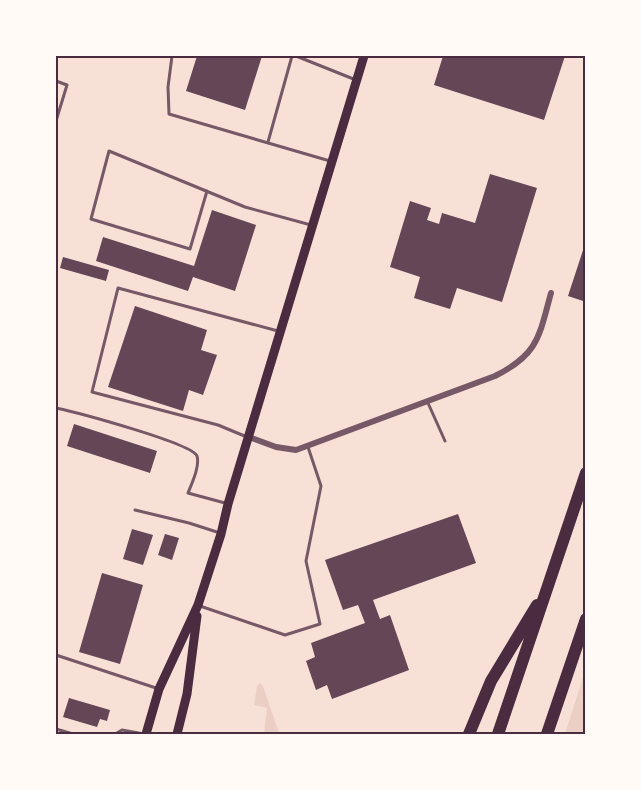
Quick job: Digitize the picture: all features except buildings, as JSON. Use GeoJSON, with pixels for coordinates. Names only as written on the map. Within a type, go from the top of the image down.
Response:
{"type":"FeatureCollection","features":[{"type":"Feature","properties":{"kind":"highway"},"geometry":{"type":"LineString","coordinates":[[498,735],[585,473]]}},
{"type":"Feature","properties":{"kind":"highway"},"geometry":{"type":"LineString","coordinates":[[469,735],[491,681],[548,586]]}},
{"type":"Feature","properties":{"kind":"highway"},"geometry":{"type":"LineString","coordinates":[[547,735],[585,619]]}},
{"type":"Feature","properties":{"kind":"main road"},"geometry":{"type":"LineString","coordinates":[[145,735],[159,689],[198,605],[221,534],[228,504],[363,56]]}},
{"type":"Feature","properties":{"kind":"main road"},"geometry":{"type":"LineString","coordinates":[[177,735],[187,694],[198,605]]}},
{"type":"Feature","properties":{"kind":"street"},"geometry":{"type":"LineString","coordinates":[[249,438],[276,447],[296,450],[495,376],[519,363],[532,350],[540,335],[551,293]]}},
{"type":"Feature","properties":{"kind":"lane"},"geometry":{"type":"LineString","coordinates":[[172,56],[168,87],[169,114],[332,161]]}},
{"type":"Feature","properties":{"kind":"lane"},"geometry":{"type":"LineString","coordinates":[[268,142],[294,56],[357,80]]}},
{"type":"Feature","properties":{"kind":"lane"},"geometry":{"type":"LineString","coordinates":[[56,81],[67,85],[56,121]]}},
{"type":"Feature","properties":{"kind":"lane"},"geometry":{"type":"LineString","coordinates":[[207,191],[190,249],[91,219],[110,151],[207,191],[244,207],[312,225]]}},
{"type":"Feature","properties":{"kind":"lane"},"geometry":{"type":"LineString","coordinates":[[249,438],[218,425],[92,392],[118,288],[280,332]]}},
{"type":"Feature","properties":{"kind":"lane"},"geometry":{"type":"LineString","coordinates":[[428,401],[445,441]]}},
{"type":"Feature","properties":{"kind":"lane"},"geometry":{"type":"LineString","coordinates":[[56,408],[172,441],[192,451],[197,457],[197,466],[188,493],[228,504]]}},
{"type":"Feature","properties":{"kind":"lane"},"geometry":{"type":"LineString","coordinates":[[198,605],[285,636],[320,624],[306,561],[321,486],[308,446]]}},
{"type":"Feature","properties":{"kind":"lane"},"geometry":{"type":"LineString","coordinates":[[135,510],[189,523],[221,534]]}},
{"type":"Feature","properties":{"kind":"lane"},"geometry":{"type":"LineString","coordinates":[[56,655],[159,689]]}},
{"type":"Feature","properties":{"kind":"lane"},"geometry":{"type":"LineString","coordinates":[[56,729],[73,735]]}},
{"type":"Feature","properties":{"kind":"lane"},"geometry":{"type":"LineString","coordinates":[[115,735],[122,730],[145,735]]}},
{"type":"Feature","properties":{"kind":"shaded area"},"geometry":{"type":"Polygon","coordinates":[[[585,671],[585,734],[565,734],[585,671]]]}},
{"type":"Feature","properties":{"kind":"shaded area"},"geometry":{"type":"Polygon","coordinates":[[[260,683],[279,733],[266,732],[264,734],[267,708],[254,705],[257,686],[260,683]]]}}]}
